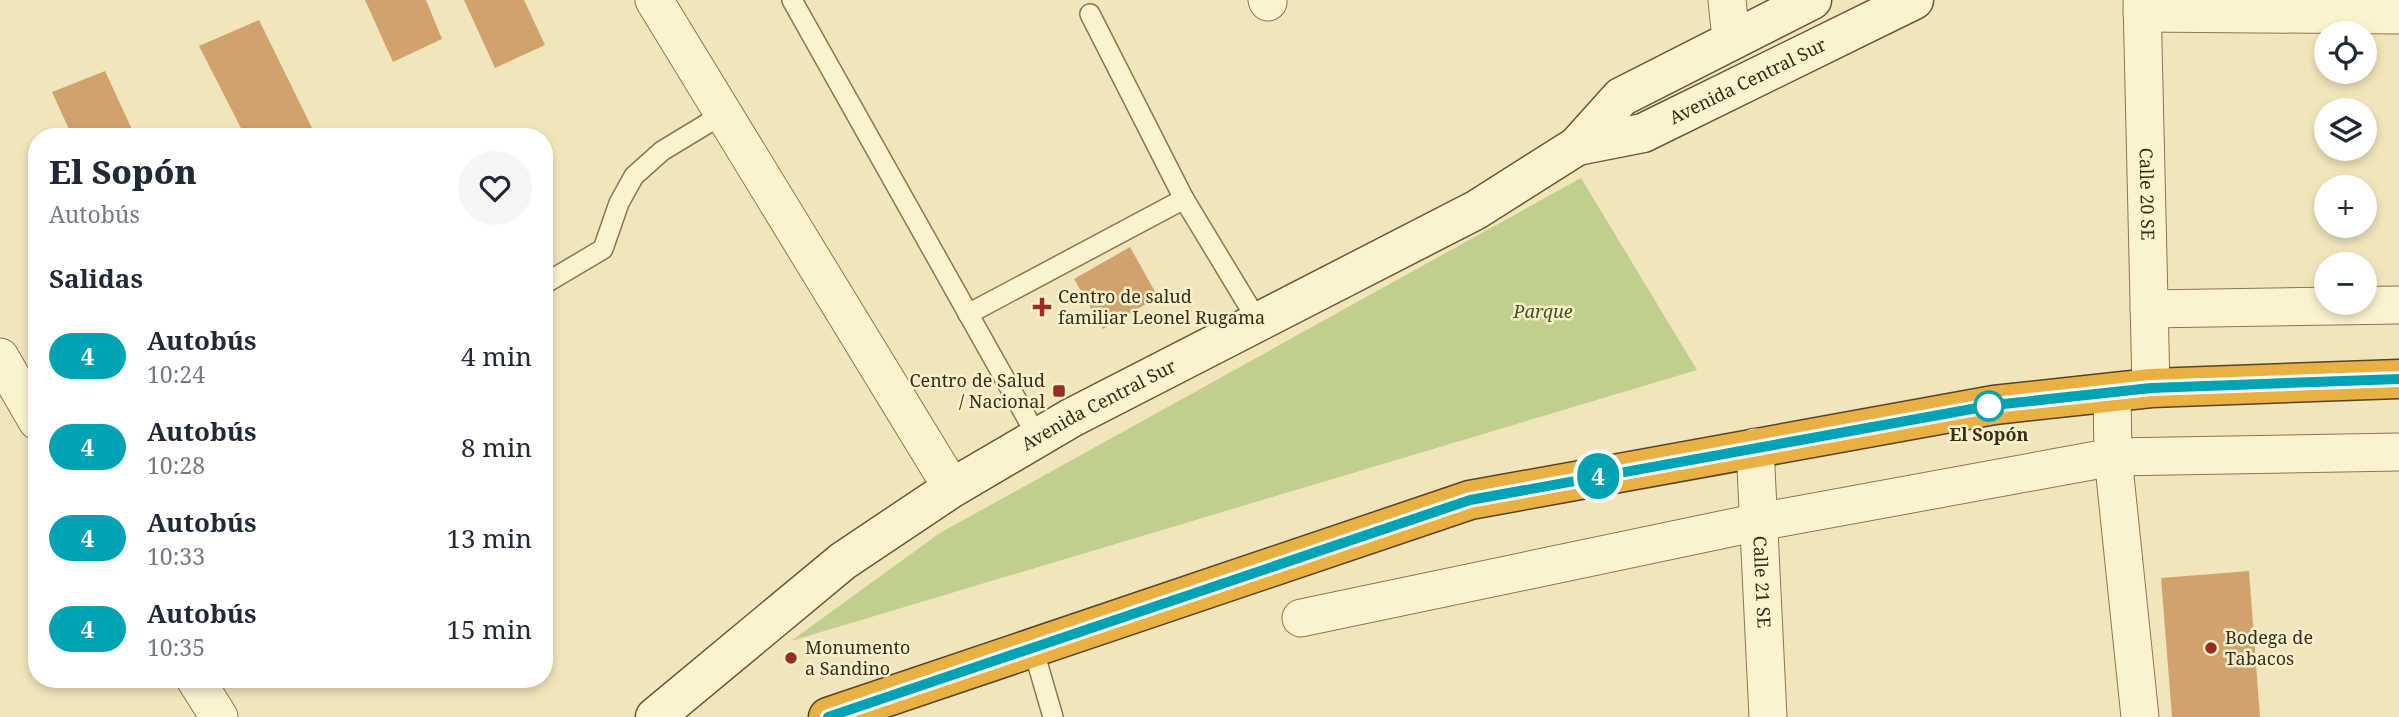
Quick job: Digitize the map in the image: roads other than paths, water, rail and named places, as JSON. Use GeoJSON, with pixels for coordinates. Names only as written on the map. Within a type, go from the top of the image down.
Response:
{"type":"FeatureCollection","features":[{"type":"Feature","properties":{"kind":"highway"},"geometry":{"type":"LineString","coordinates":[[828,717],[1470,500],[1994,405],[2151,388],[2399,379]]}},
{"type":"Feature","properties":{"kind":"street"},"geometry":{"type":"LineString","coordinates":[[653,0],[952,488]]}},
{"type":"Feature","properties":{"kind":"street"},"geometry":{"type":"LineString","coordinates":[[1727,0],[1731,39]]}},
{"type":"Feature","properties":{"kind":"street","name":"Avenida Central Sur"},"geometry":{"type":"LineString","coordinates":[[654,717],[843,561],[952,488],[1038,438],[1476,210],[1577,146],[1621,97],[1812,0]]}},
{"type":"Feature","properties":{"kind":"street","name":"Avenida Central Sur"},"geometry":{"type":"LineString","coordinates":[[1577,146],[1643,133],[1914,0]]}},
{"type":"Feature","properties":{"kind":"street"},"geometry":{"type":"LineString","coordinates":[[2142,6],[2399,15]]}},
{"type":"Feature","properties":{"kind":"street","name":"Calle 20 SE"},"geometry":{"type":"LineString","coordinates":[[2142,6],[2151,388]]}},
{"type":"Feature","properties":{"kind":"street"},"geometry":{"type":"LineString","coordinates":[[2149,309],[2399,305]]}},
{"type":"Feature","properties":{"kind":"street"},"geometry":{"type":"LineString","coordinates":[[0,357],[28,405]]}},
{"type":"Feature","properties":{"kind":"street"},"geometry":{"type":"LineString","coordinates":[[2112,392],[2113,457],[2140,717]]}},
{"type":"Feature","properties":{"kind":"street","name":"Calle 21 SE"},"geometry":{"type":"LineString","coordinates":[[1755,447],[1768,717]]}},
{"type":"Feature","properties":{"kind":"street"},"geometry":{"type":"LineString","coordinates":[[1301,618],[1759,522],[2113,457],[2399,452]]}},
{"type":"Feature","properties":{"kind":"street"},"geometry":{"type":"LineString","coordinates":[[201,688],[219,717]]}},
{"type":"Feature","properties":{"kind":"lane"},"geometry":{"type":"LineString","coordinates":[[792,0],[1038,438]]}},
{"type":"Feature","properties":{"kind":"lane"},"geometry":{"type":"LineString","coordinates":[[1090,14],[1184,199],[1259,323]]}},
{"type":"Feature","properties":{"kind":"lane"},"geometry":{"type":"LineString","coordinates":[[553,279],[603,248],[619,203],[634,176],[662,151],[723,114]]}},
{"type":"Feature","properties":{"kind":"lane"},"geometry":{"type":"LineString","coordinates":[[968,314],[1184,199]]}},
{"type":"Feature","properties":{"kind":"lane"},"geometry":{"type":"LineString","coordinates":[[1033,648],[1053,717]]}},
{"type":"Feature","properties":{"kind":"place","name":"Centro de salud familiar Leonel Rugama"},"geometry":{"type":"Point","coordinates":[1042,307]}},
{"type":"Feature","properties":{"kind":"place","name":"Centro de Salud / Nacional"},"geometry":{"type":"Point","coordinates":[1059,391]}},
{"type":"Feature","properties":{"kind":"place","name":"El Sopón"},"geometry":{"type":"Point","coordinates":[1989,406]}},
{"type":"Feature","properties":{"kind":"place","name":"Bodega de Tabacos"},"geometry":{"type":"Point","coordinates":[2211,648]}},
{"type":"Feature","properties":{"kind":"place","name":"Monumento a Sandino"},"geometry":{"type":"Point","coordinates":[791,658]}},
{"type":"Feature","properties":{"kind":"park label","name":"Parque"},"geometry":{"type":"Point","coordinates":[1543,312]}}]}
